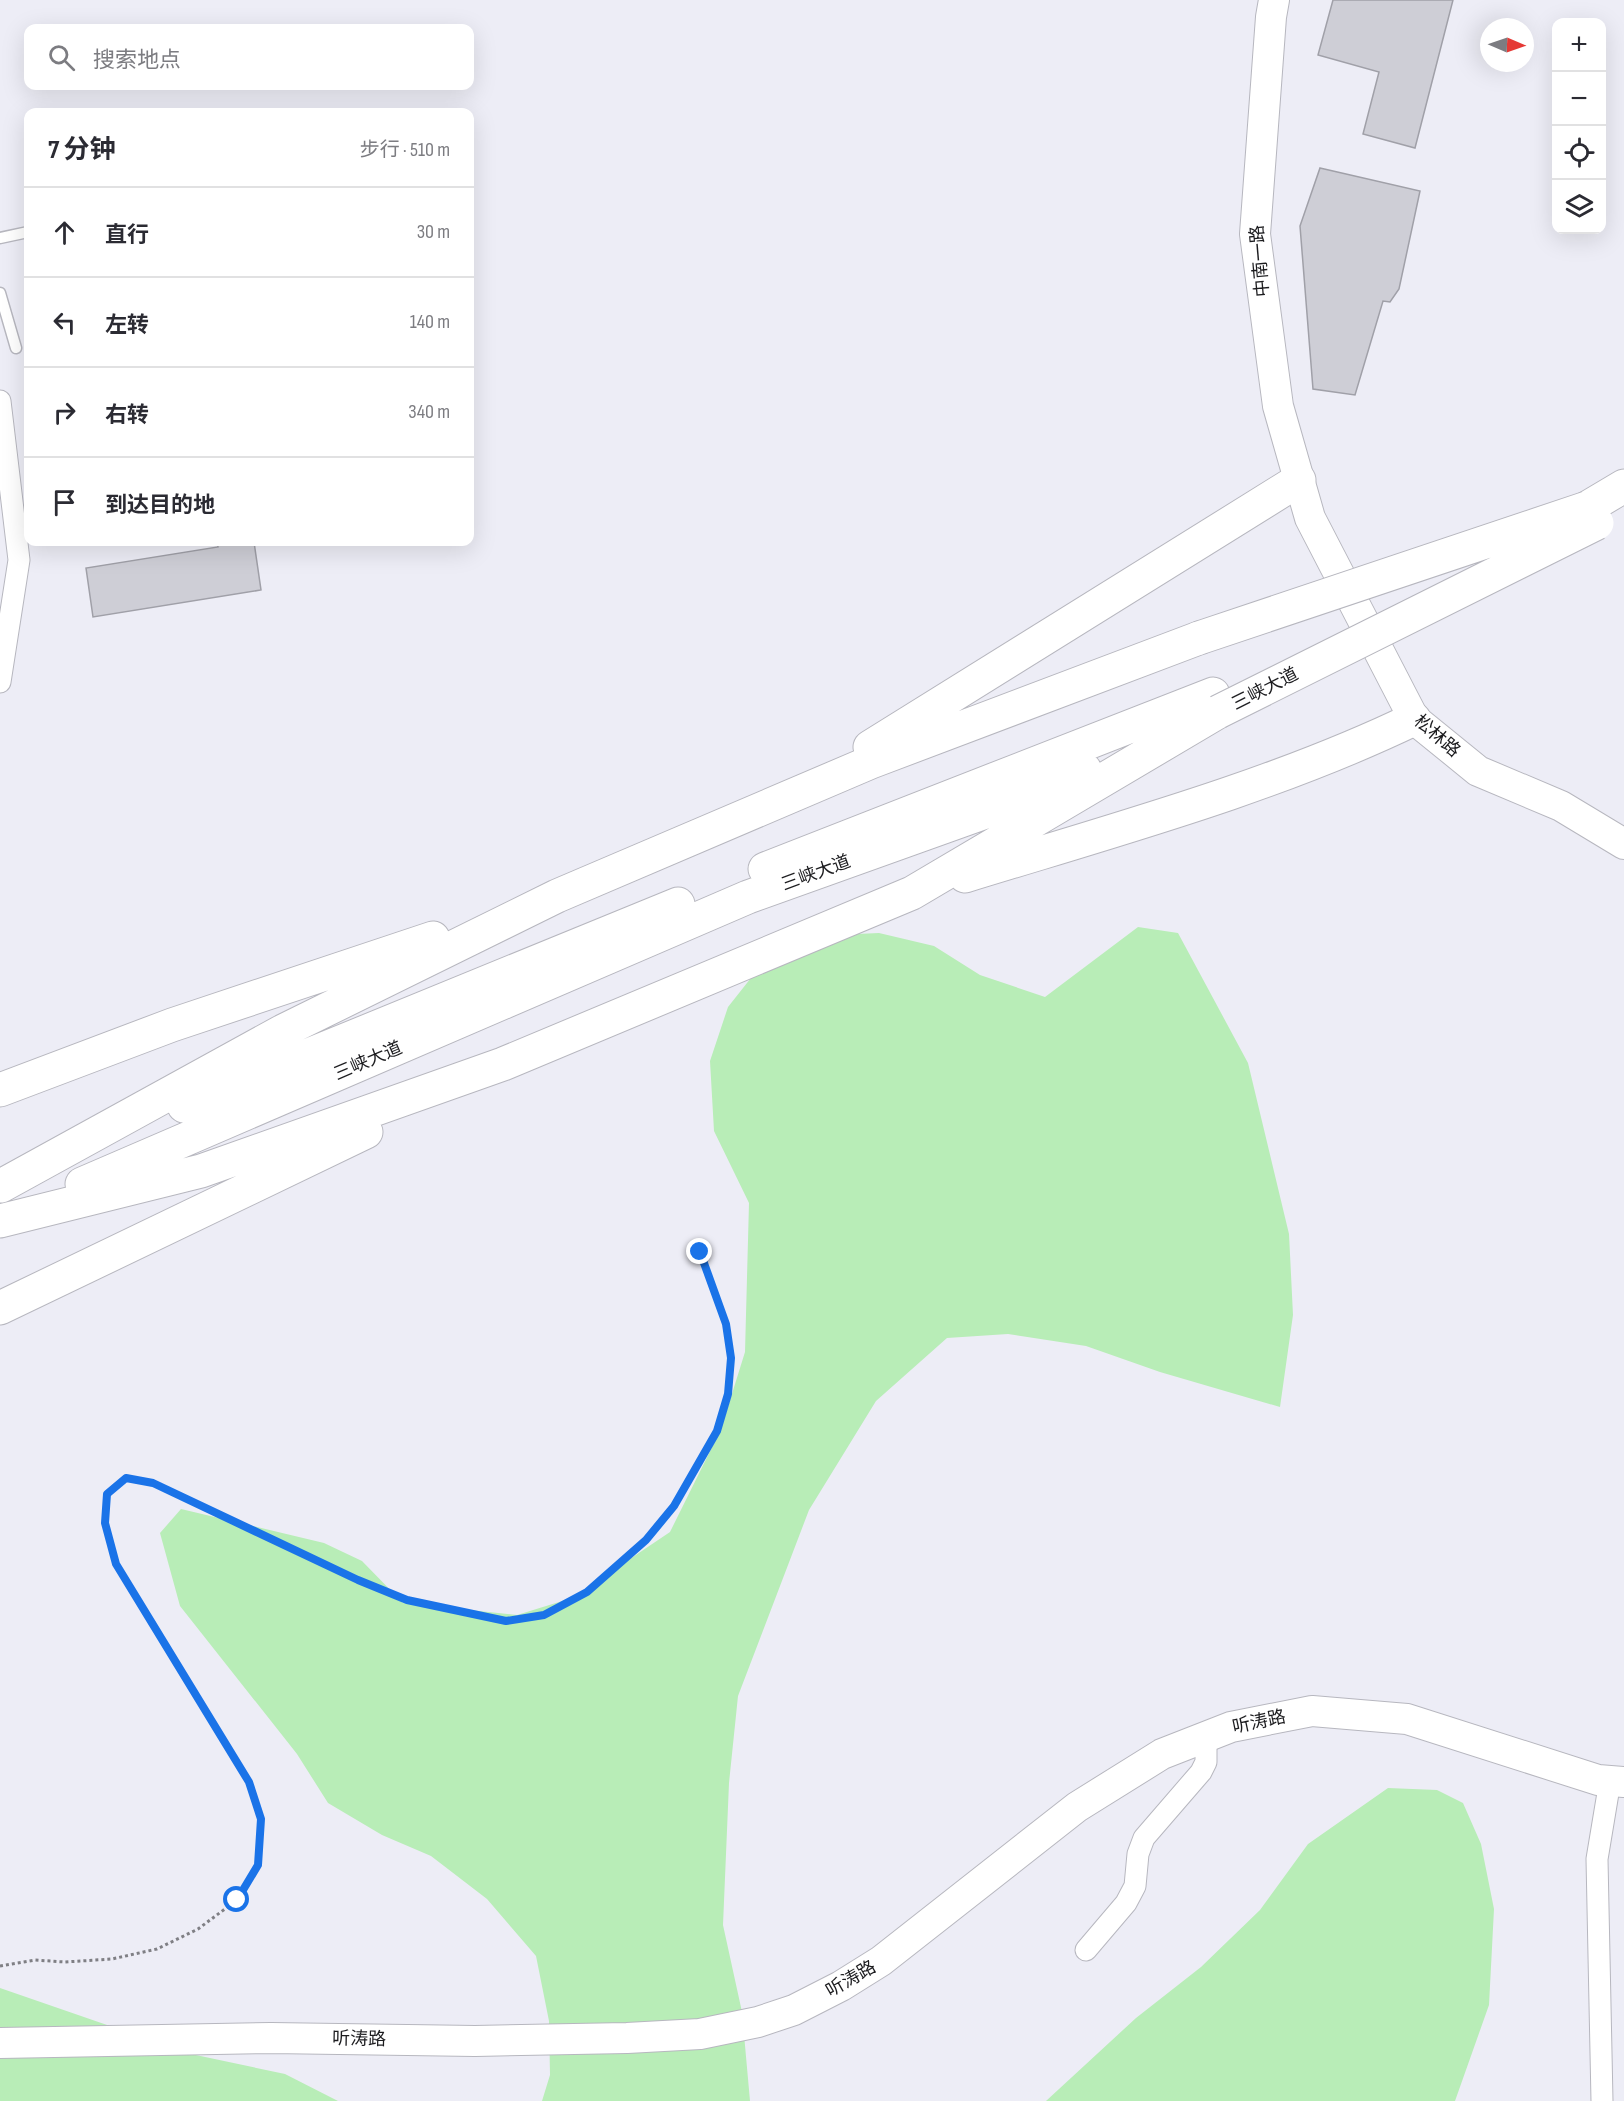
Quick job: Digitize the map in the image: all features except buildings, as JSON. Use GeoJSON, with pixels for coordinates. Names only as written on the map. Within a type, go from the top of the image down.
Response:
{"type":"FeatureCollection","features":[{"type":"Feature","properties":{"kind":"highway"},"geometry":{"type":"LineString","coordinates":[[775,803],[884,738],[1299,480]]}},
{"type":"Feature","properties":{"kind":"highway","name":"三峡大道"},"geometry":{"type":"LineString","coordinates":[[0,1220],[748,897],[1005,805],[1602,513],[1624,486]]}},
{"type":"Feature","properties":{"kind":"highway"},"geometry":{"type":"LineString","coordinates":[[1,1186],[283,1030],[557,896],[871,762],[1199,638],[1602,513]]}},
{"type":"Feature","properties":{"kind":"highway"},"geometry":{"type":"LineString","coordinates":[[912,893],[1216,703]]}},
{"type":"Feature","properties":{"kind":"highway","name":"三峡大道"},"geometry":{"type":"LineString","coordinates":[[1,1186],[489,980],[896,816],[1216,703]]}},
{"type":"Feature","properties":{"kind":"highway"},"geometry":{"type":"LineString","coordinates":[[0,1220],[201,1171],[503,1064],[912,893],[1172,812],[1365,743],[1414,719]]}},
{"type":"Feature","properties":{"kind":"highway"},"geometry":{"type":"LineString","coordinates":[[0,1090],[172,1025],[557,896]]}},
{"type":"Feature","properties":{"kind":"highway"},"geometry":{"type":"LineString","coordinates":[[0,1308],[503,1064]]}},
{"type":"Feature","properties":{"kind":"street","name":"中南一路"},"geometry":{"type":"LineString","coordinates":[[1274,0],[1255,234],[1278,406],[1310,518]]}},
{"type":"Feature","properties":{"kind":"street"},"geometry":{"type":"LineString","coordinates":[[0,401],[19,560],[0,682]]}},
{"type":"Feature","properties":{"kind":"street","name":"松林路"},"geometry":{"type":"LineString","coordinates":[[1310,518],[1414,719],[1478,771],[1561,806],[1624,844]]}},
{"type":"Feature","properties":{"kind":"street","name":"听涛路"},"geometry":{"type":"LineString","coordinates":[[0,2043],[271,2038],[475,2041],[627,2038],[700,2034],[758,2022],[794,2010],[832,1991],[881,1961],[1077,1807],[1162,1754],[1231,1727],[1312,1711],[1407,1719],[1587,1776],[1617,1782]]}},
{"type":"Feature","properties":{"kind":"street"},"geometry":{"type":"LineString","coordinates":[[1086,1950],[1126,1903],[1135,1886],[1138,1854],[1144,1838],[1201,1772],[1206,1762],[1206,1737]]}},
{"type":"Feature","properties":{"kind":"street"},"geometry":{"type":"LineString","coordinates":[[1602,2101],[1597,1859],[1617,1782]]}},
{"type":"Feature","properties":{"kind":"lane"},"geometry":{"type":"LineString","coordinates":[[0,238],[24,233]]}},
{"type":"Feature","properties":{"kind":"lane"},"geometry":{"type":"LineString","coordinates":[[0,293],[16,348]]}},
{"type":"Feature","properties":{"kind":"path"},"geometry":{"type":"LineString","coordinates":[[0,1966],[35,1960],[65,1962],[112,1959],[157,1948],[198,1929],[237,1900],[258,1865],[261,1819],[249,1782],[116,1564],[105,1523],[107,1494],[126,1478],[153,1483],[358,1580],[407,1600],[506,1621],[544,1615],[587,1592],[646,1540],[674,1506],[717,1431],[728,1394],[731,1358],[726,1324],[700,1252]]}},
{"type":"Feature","properties":{"kind":"green space"},"geometry":{"type":"Polygon","coordinates":[[[1138,927],[1178,933],[1248,1063],[1289,1234],[1293,1315],[1280,1407],[1160,1372],[1086,1346],[1008,1334],[947,1338],[876,1401],[809,1510],[738,1696],[729,1783],[723,1925],[742,2012],[750,2101],[542,2101],[550,2075],[549,2021],[536,1956],[487,1899],[431,1856],[382,1835],[328,1803],[297,1754],[180,1606],[160,1533],[181,1509],[324,1543],[362,1561],[403,1603],[517,1615],[572,1598],[670,1532],[721,1429],[745,1352],[749,1203],[714,1131],[710,1061],[728,1007],[762,964],[813,936],[879,933],[934,946],[980,975],[1045,997],[1138,927]]]}},
{"type":"Feature","properties":{"kind":"green space"},"geometry":{"type":"Polygon","coordinates":[[[1388,1788],[1437,1790],[1463,1803],[1481,1844],[1494,1909],[1489,2005],[1455,2101],[1046,2101],[1136,2018],[1201,1967],[1260,1910],[1308,1844],[1388,1788]]]}},
{"type":"Feature","properties":{"kind":"green space"},"geometry":{"type":"Polygon","coordinates":[[[0,1988],[191,2054],[285,2074],[338,2101],[0,2101],[0,1988]]]}},
{"type":"Feature","properties":{"kind":"route"},"geometry":{"type":"LineString","coordinates":[[237,1900],[258,1865],[261,1819],[249,1782],[116,1564],[105,1523],[107,1494],[126,1478],[153,1483],[358,1580],[407,1600],[506,1621],[544,1615],[587,1592],[646,1540],[674,1506],[717,1431],[728,1394],[731,1358],[726,1324],[700,1252]]}}]}
